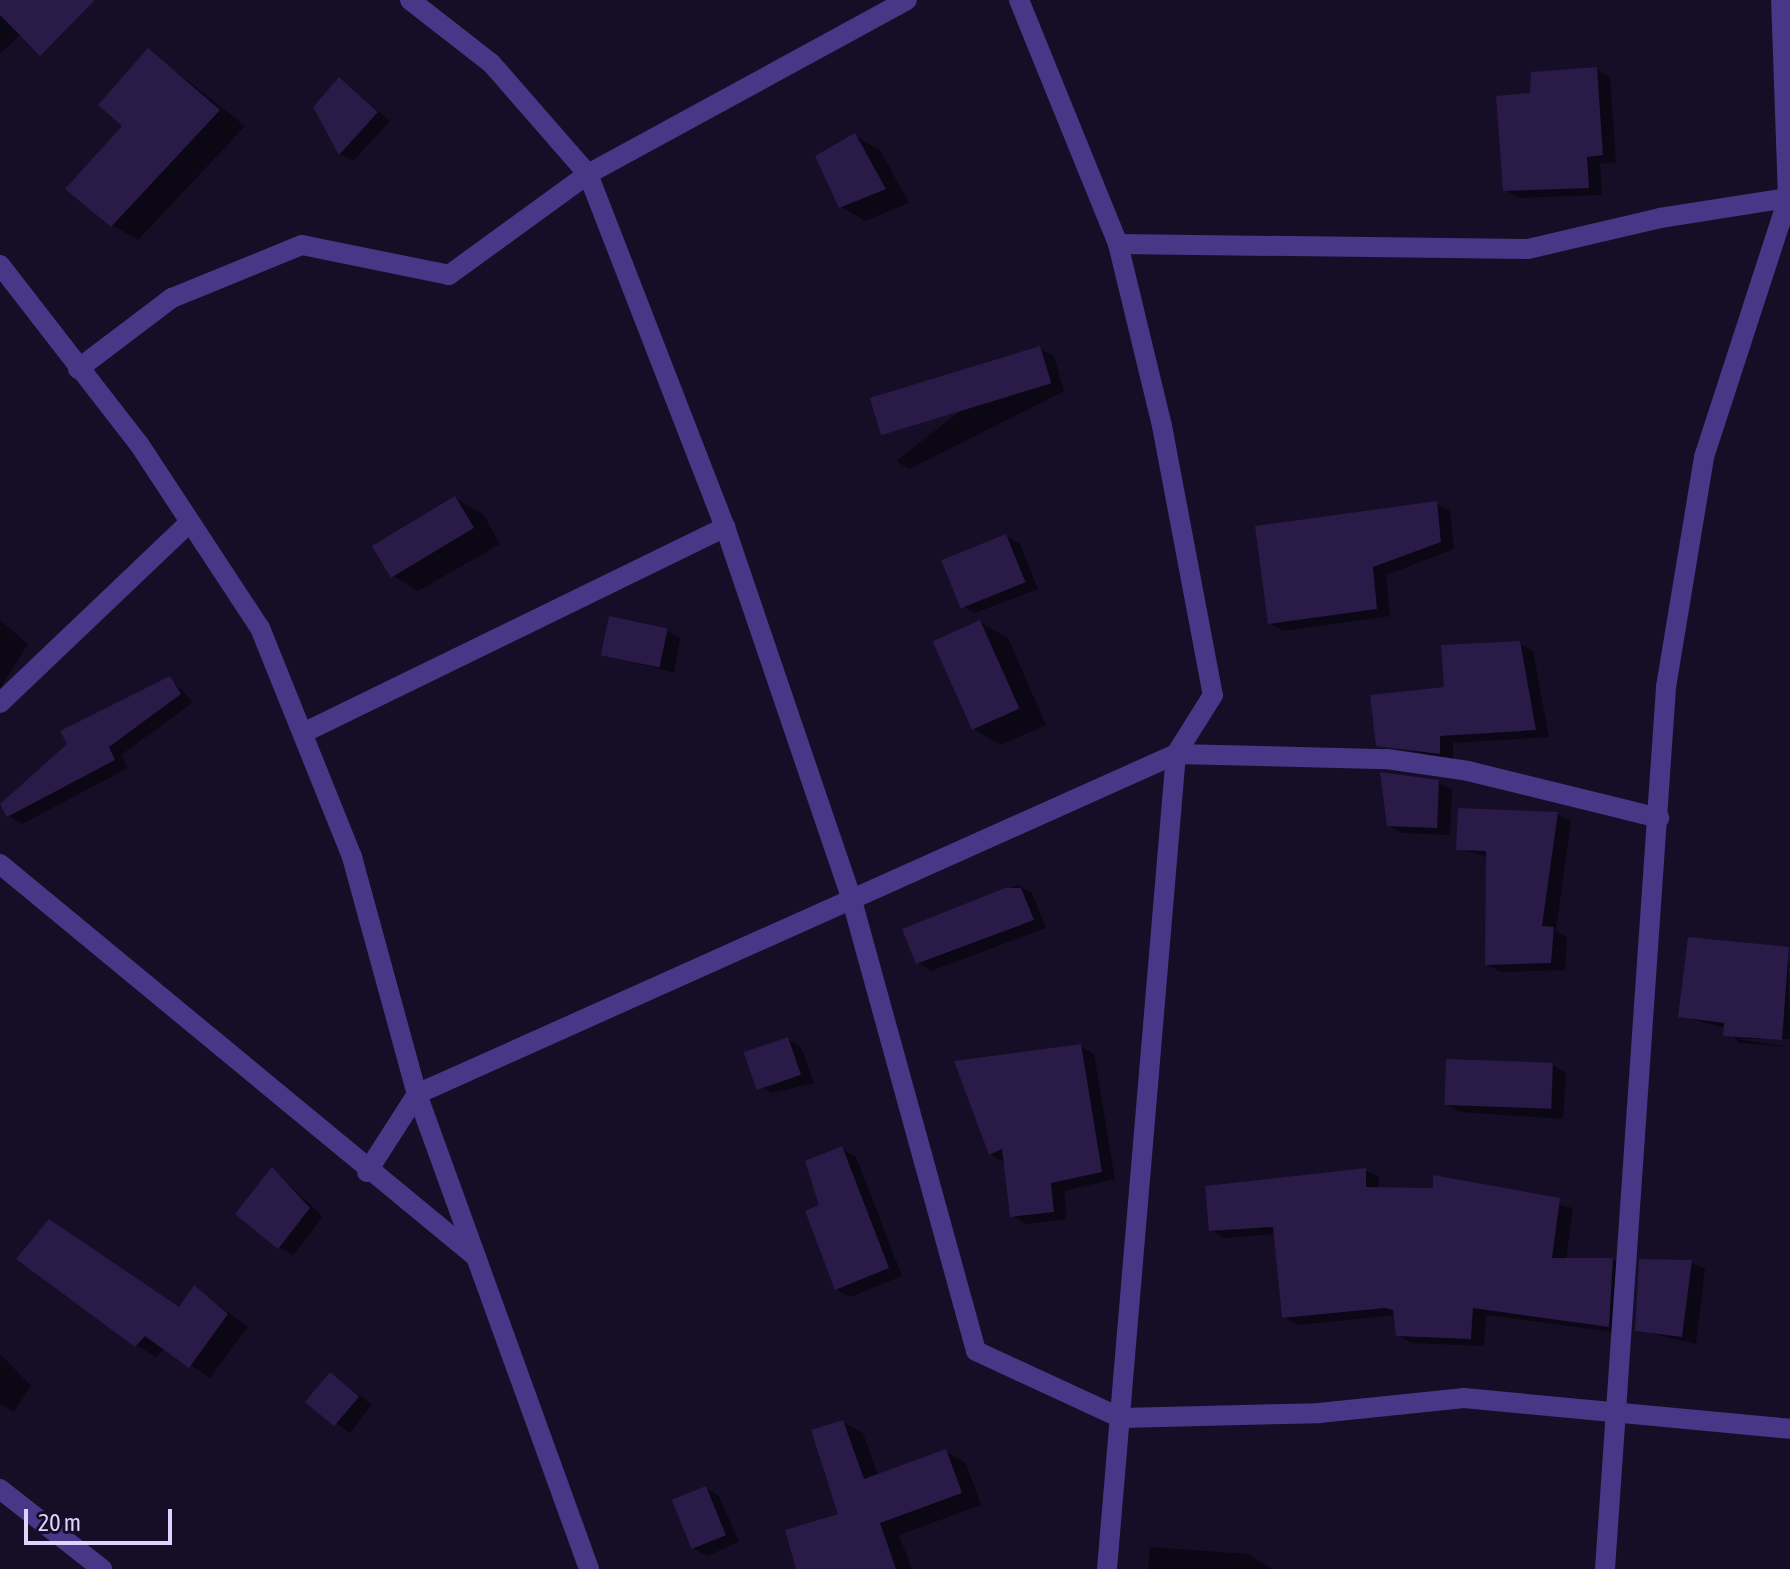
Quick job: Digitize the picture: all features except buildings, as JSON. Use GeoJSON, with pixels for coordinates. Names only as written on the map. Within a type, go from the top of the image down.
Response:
{"type":"FeatureCollection","features":[{"type":"Feature","properties":{"kind":"street"},"geometry":{"type":"LineString","coordinates":[[410,0],[491,63],[588,174],[725,527],[851,897],[976,1351],[1121,1418],[1319,1413],[1464,1398],[1790,1429]]}},
{"type":"Feature","properties":{"kind":"street"},"geometry":{"type":"LineString","coordinates":[[78,369],[172,298],[302,245],[449,275],[588,174],[907,0]]}},
{"type":"Feature","properties":{"kind":"street"},"geometry":{"type":"LineString","coordinates":[[1019,0],[1118,244],[1162,426],[1213,695],[1176,754],[1107,1569]]}},
{"type":"Feature","properties":{"kind":"street"},"geometry":{"type":"LineString","coordinates":[[1605,1569],[1666,687],[1704,457],[1789,208],[1781,0]]}},
{"type":"Feature","properties":{"kind":"street"},"geometry":{"type":"LineString","coordinates":[[1118,244],[1528,249],[1789,208]]}},
{"type":"Feature","properties":{"kind":"street"},"geometry":{"type":"LineString","coordinates":[[0,265],[190,522],[260,628],[352,857],[417,1094],[589,1569]]}},
{"type":"Feature","properties":{"kind":"street"},"geometry":{"type":"LineString","coordinates":[[0,703],[190,522]]}},
{"type":"Feature","properties":{"kind":"street"},"geometry":{"type":"LineString","coordinates":[[303,733],[725,527]]}},
{"type":"Feature","properties":{"kind":"street"},"geometry":{"type":"LineString","coordinates":[[367,1172],[417,1094],[1176,754],[1387,759],[1468,771],[1659,818]]}},
{"type":"Feature","properties":{"kind":"street"},"geometry":{"type":"LineString","coordinates":[[0,864],[367,1172],[476,1257]]}},
{"type":"Feature","properties":{"kind":"street"},"geometry":{"type":"LineString","coordinates":[[0,1489],[102,1569]]}}]}
